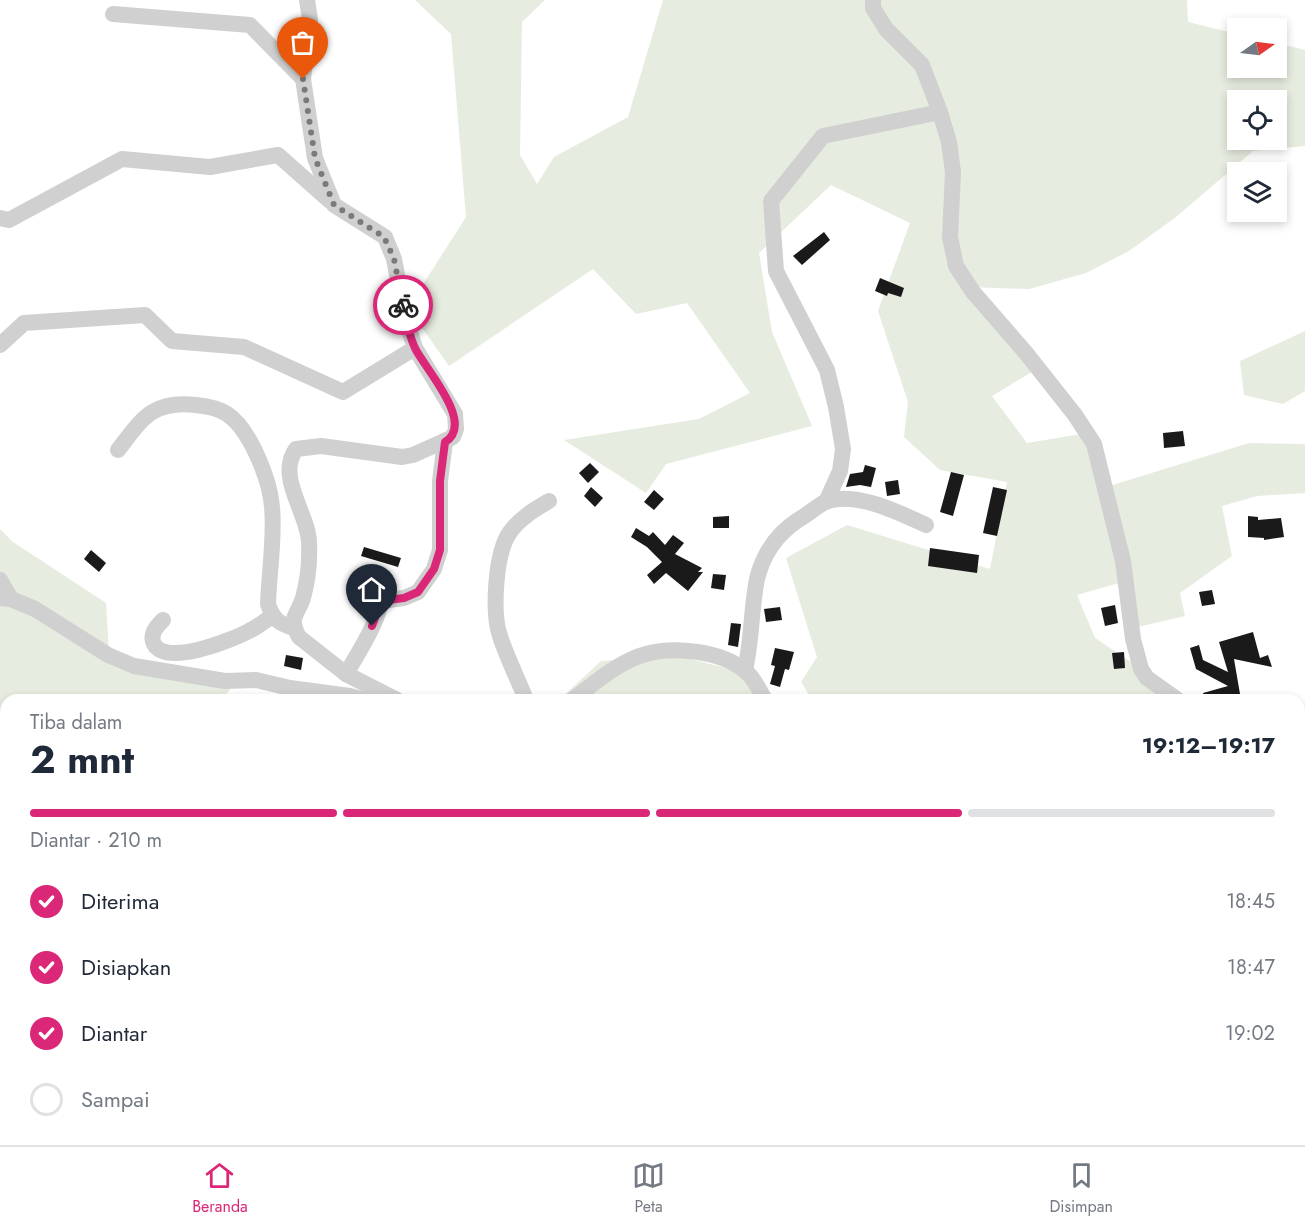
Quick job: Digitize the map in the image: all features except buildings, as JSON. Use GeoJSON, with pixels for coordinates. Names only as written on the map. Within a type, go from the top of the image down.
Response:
{"type":"FeatureCollection","features":[{"type":"Feature","properties":{"kind":"street"},"geometry":{"type":"LineString","coordinates":[[307,0],[310,19],[303,79],[315,158],[334,205]]}},
{"type":"Feature","properties":{"kind":"street"},"geometry":{"type":"LineString","coordinates":[[873,0],[873,8],[886,29],[922,65],[940,112],[949,142],[953,172],[950,237],[956,266],[973,292],[1026,353],[1075,415],[1094,444],[1123,561],[1133,639],[1141,669],[1147,678],[1170,694]]}},
{"type":"Feature","properties":{"kind":"street"},"geometry":{"type":"LineString","coordinates":[[113,14],[250,25],[303,79]]}},
{"type":"Feature","properties":{"kind":"street"},"geometry":{"type":"LineString","coordinates":[[826,502],[840,471],[843,449],[836,407],[827,370],[776,271],[771,201],[823,136],[940,112]]}},
{"type":"Feature","properties":{"kind":"street"},"geometry":{"type":"LineString","coordinates":[[0,218],[9,220],[122,159],[210,167],[278,155],[334,205],[384,237],[394,259],[405,317],[415,348],[455,414],[456,429],[453,437],[413,455],[402,457],[321,446],[296,449],[290,466],[291,482],[309,540],[308,571],[303,600],[294,618],[294,628],[299,637],[346,674],[385,694]]}},
{"type":"Feature","properties":{"kind":"street"},"geometry":{"type":"LineString","coordinates":[[0,345],[24,323],[145,315],[172,340],[244,347],[343,392],[415,348]]}},
{"type":"Feature","properties":{"kind":"street"},"geometry":{"type":"LineString","coordinates":[[118,450],[145,415],[161,408],[185,404],[207,406],[226,413],[242,429],[254,449],[272,506],[268,604],[272,616],[281,625],[294,628]]}},
{"type":"Feature","properties":{"kind":"street"},"geometry":{"type":"LineString","coordinates":[[381,601],[404,598],[418,592],[434,569],[440,550],[440,481],[445,442]]}},
{"type":"Feature","properties":{"kind":"street"},"geometry":{"type":"LineString","coordinates":[[745,670],[750,647],[757,579],[770,546],[791,525],[826,502],[850,500],[889,507],[926,525]]}},
{"type":"Feature","properties":{"kind":"street"},"geometry":{"type":"LineString","coordinates":[[524,694],[499,635],[495,607],[497,580],[508,534],[526,514],[549,501]]}},
{"type":"Feature","properties":{"kind":"street"},"geometry":{"type":"LineString","coordinates":[[346,674],[372,626],[381,601],[380,591],[370,575]]}},
{"type":"Feature","properties":{"kind":"street"},"geometry":{"type":"LineString","coordinates":[[0,580],[6,598],[35,609],[108,655],[134,666],[225,681],[256,680],[290,688],[335,694]]}},
{"type":"Feature","properties":{"kind":"street"},"geometry":{"type":"LineString","coordinates":[[163,620],[155,628],[152,636],[153,644],[169,653],[203,649],[250,631],[272,616]]}},
{"type":"Feature","properties":{"kind":"street"},"geometry":{"type":"LineString","coordinates":[[580,694],[617,668],[646,654],[693,650],[706,652],[745,670],[761,694]]}},
{"type":"Feature","properties":{"kind":"shaded area"},"geometry":{"type":"Polygon","coordinates":[[[415,0],[545,0],[522,22],[520,155],[537,184],[554,157],[628,117],[663,0],[1187,0],[1188,22],[1227,32],[1227,78],[1287,78],[1287,46],[1305,50],[1305,146],[1287,148],[1287,90],[1227,90],[1227,150],[1263,150],[1253,151],[1240,162],[1227,162],[1227,173],[1176,217],[1129,251],[1086,273],[1029,289],[969,287],[1040,367],[992,396],[1027,443],[1087,433],[1106,487],[1249,443],[1305,444],[1305,493],[1257,496],[1222,506],[1232,556],[1180,593],[1185,616],[1133,628],[1119,583],[1077,595],[1095,638],[1179,694],[808,694],[801,682],[817,657],[786,558],[847,525],[990,569],[1007,482],[940,470],[904,437],[908,402],[878,311],[910,223],[831,185],[759,253],[772,332],[812,426],[666,464],[646,493],[564,440],[699,419],[750,393],[687,303],[636,314],[593,269],[449,366],[408,308],[466,217],[451,34],[415,0]]]}},
{"type":"Feature","properties":{"kind":"shaded area"},"geometry":{"type":"Polygon","coordinates":[[[1305,331],[1305,391],[1283,404],[1244,395],[1240,361],[1305,331]]]}},
{"type":"Feature","properties":{"kind":"shaded area"},"geometry":{"type":"Polygon","coordinates":[[[0,529],[13,542],[106,603],[109,653],[231,688],[226,694],[0,694],[0,529]]]}},
{"type":"Feature","properties":{"kind":"shaded area"},"geometry":{"type":"Polygon","coordinates":[[[679,656],[745,673],[755,694],[565,694],[601,661],[679,656]]]}},
{"type":"Feature","properties":{"kind":"way so far"},"geometry":{"type":"LineString","coordinates":[[303,79],[315,158],[334,205],[384,237],[394,259],[403,305]]}},
{"type":"Feature","properties":{"kind":"route"},"geometry":{"type":"LineString","coordinates":[[372,626],[381,601],[404,598],[418,592],[434,569],[440,550],[440,481],[445,442],[453,437],[456,429],[455,414],[415,348],[403,305]]}}]}
